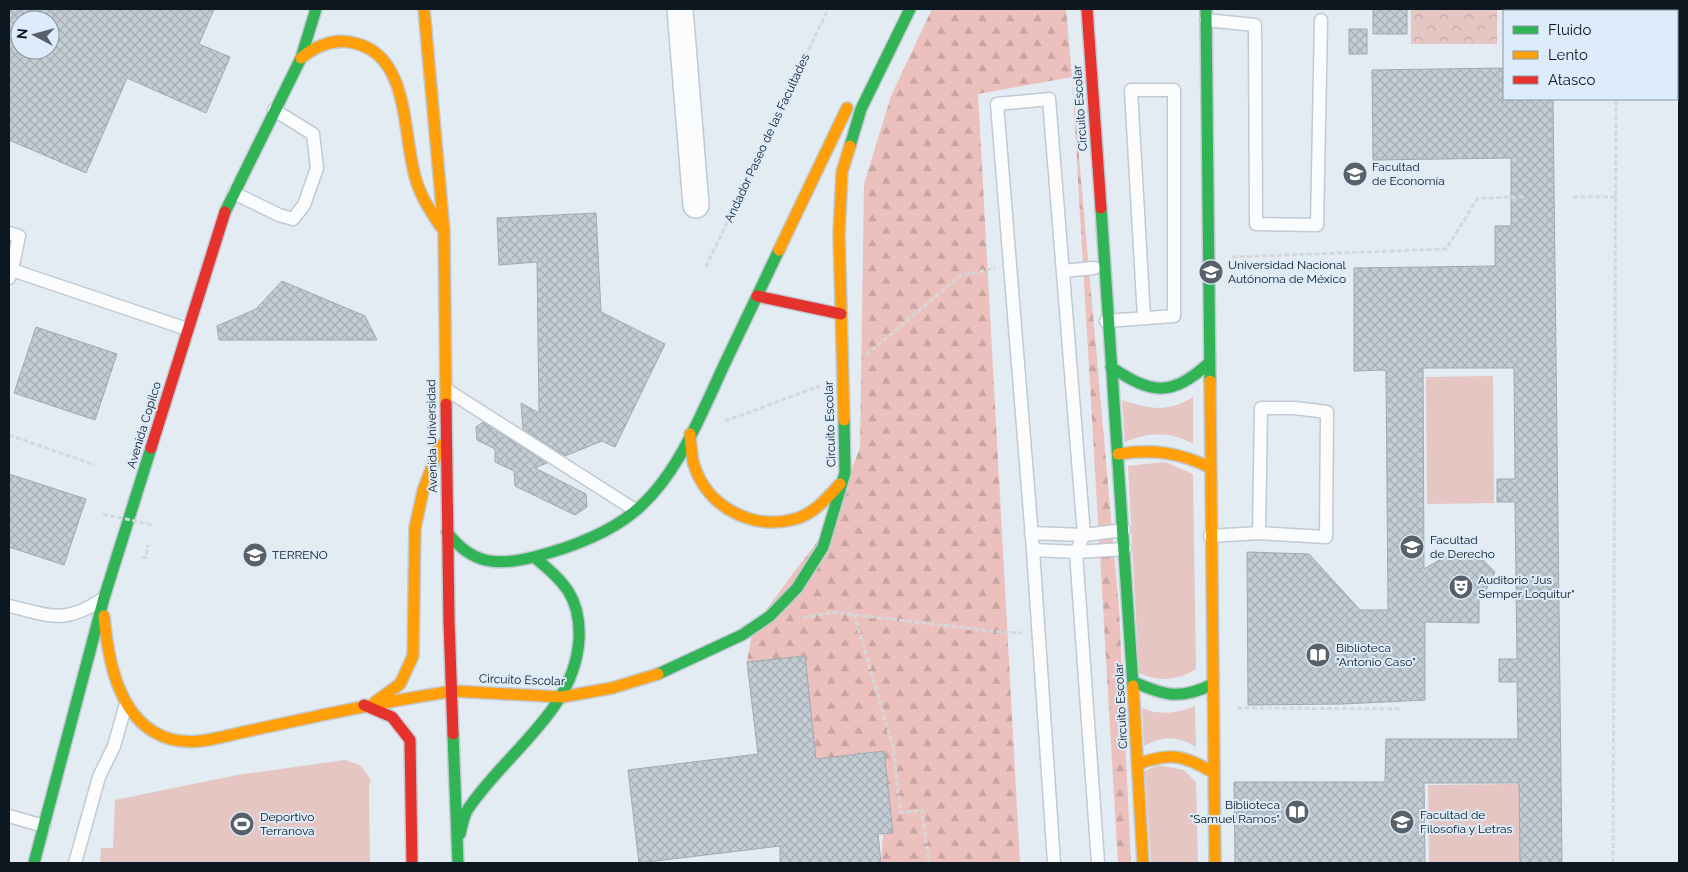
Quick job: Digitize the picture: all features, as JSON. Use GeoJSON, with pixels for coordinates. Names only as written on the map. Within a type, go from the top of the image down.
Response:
{"type":"FeatureCollection","features":[{"type":"Feature","properties":{"kind":"street","name":"Avenida Copilco"},"geometry":{"type":"LineString","coordinates":[[34,863],[104,598],[225,212],[301,58],[316,9]]}},
{"type":"Feature","properties":{"kind":"street","name":"Avenida Universidad"},"geometry":{"type":"LineString","coordinates":[[424,9],[444,231],[446,532],[458,863]]}},
{"type":"Feature","properties":{"kind":"street"},"geometry":{"type":"LineString","coordinates":[[680,9],[696,205]]}},
{"type":"Feature","properties":{"kind":"street","name":"Circuito Escolar"},"geometry":{"type":"LineString","coordinates":[[364,705],[453,691],[562,697],[612,688],[663,672],[742,635],[770,616],[797,588],[822,547],[845,473],[838,234],[842,172],[861,109],[910,9]]}},
{"type":"Feature","properties":{"kind":"street","name":"Circuito Escolar"},"geometry":{"type":"LineString","coordinates":[[1087,9],[1104,322],[1111,367],[1124,530],[1143,863]]}},
{"type":"Feature","properties":{"kind":"street"},"geometry":{"type":"LineString","coordinates":[[1206,14],[1211,468],[1210,536],[1215,863]]}},
{"type":"Feature","properties":{"kind":"street"},"geometry":{"type":"LineString","coordinates":[[301,58],[325,44],[351,41],[374,50],[385,61],[402,98],[410,158],[419,189],[444,231]]}},
{"type":"Feature","properties":{"kind":"street"},"geometry":{"type":"LineString","coordinates":[[446,532],[461,550],[480,560],[507,563],[534,557],[591,537],[635,510],[652,492],[690,434],[852,99]]}},
{"type":"Feature","properties":{"kind":"street"},"geometry":{"type":"LineString","coordinates":[[757,296],[841,314]]}},
{"type":"Feature","properties":{"kind":"street"},"geometry":{"type":"LineString","coordinates":[[1111,367],[1134,384],[1164,391],[1178,387],[1210,362]]}},
{"type":"Feature","properties":{"kind":"street"},"geometry":{"type":"LineString","coordinates":[[104,598],[106,634],[111,664],[118,688],[126,704],[136,717],[150,729],[175,740],[192,742],[374,702],[393,692],[406,676],[413,656],[415,528],[422,491],[445,430]]}},
{"type":"Feature","properties":{"kind":"street"},"geometry":{"type":"LineString","coordinates":[[690,434],[690,451],[700,482],[709,496],[721,507],[746,520],[773,523],[800,518],[812,512],[832,495],[845,473]]}},
{"type":"Feature","properties":{"kind":"street"},"geometry":{"type":"LineString","coordinates":[[1118,454],[1150,449],[1192,458],[1211,468]]}},
{"type":"Feature","properties":{"kind":"street"},"geometry":{"type":"LineString","coordinates":[[458,841],[467,810],[562,697],[578,659],[580,622],[573,598],[568,587],[552,570],[534,557]]}},
{"type":"Feature","properties":{"kind":"street"},"geometry":{"type":"LineString","coordinates":[[1134,682],[1160,694],[1177,697],[1195,694],[1213,684]]}},
{"type":"Feature","properties":{"kind":"street"},"geometry":{"type":"LineString","coordinates":[[364,705],[392,717],[410,740],[412,863]]}},
{"type":"Feature","properties":{"kind":"street"},"geometry":{"type":"LineString","coordinates":[[1138,764],[1162,754],[1178,755],[1195,761],[1214,773]]}},
{"type":"Feature","properties":{"kind":"lane"},"geometry":{"type":"LineString","coordinates":[[1206,14],[1255,25],[1256,224],[1317,225],[1321,20]]}},
{"type":"Feature","properties":{"kind":"lane"},"geometry":{"type":"LineString","coordinates":[[1104,322],[1174,316],[1174,90],[1131,90],[1144,318]]}},
{"type":"Feature","properties":{"kind":"lane"},"geometry":{"type":"LineString","coordinates":[[1054,863],[1033,550],[997,104],[1049,99],[1084,535],[1076,552],[1098,863]]}},
{"type":"Feature","properties":{"kind":"lane"},"geometry":{"type":"LineString","coordinates":[[234,193],[279,215],[293,219],[304,205],[317,168],[313,134],[274,110]]}},
{"type":"Feature","properties":{"kind":"lane"},"geometry":{"type":"LineString","coordinates":[[9,233],[20,236],[10,274],[187,329]]}},
{"type":"Feature","properties":{"kind":"lane"},"geometry":{"type":"LineString","coordinates":[[1063,271],[1094,268]]}},
{"type":"Feature","properties":{"kind":"lane"},"geometry":{"type":"LineString","coordinates":[[445,389],[635,510]]}},
{"type":"Feature","properties":{"kind":"lane"},"geometry":{"type":"LineString","coordinates":[[1210,536],[1259,533],[1326,537],[1326,412],[1295,408],[1261,408],[1259,533]]}},
{"type":"Feature","properties":{"kind":"lane"},"geometry":{"type":"LineString","coordinates":[[1031,533],[1084,535],[1124,530]]}},
{"type":"Feature","properties":{"kind":"lane"},"geometry":{"type":"LineString","coordinates":[[1033,550],[1076,552],[1125,549]]}},
{"type":"Feature","properties":{"kind":"lane"},"geometry":{"type":"LineString","coordinates":[[9,606],[67,617],[84,611],[104,598]]}},
{"type":"Feature","properties":{"kind":"lane"},"geometry":{"type":"LineString","coordinates":[[74,863],[99,777],[114,746],[126,704]]}},
{"type":"Feature","properties":{"kind":"lane"},"geometry":{"type":"LineString","coordinates":[[9,816],[44,826]]}},
{"type":"Feature","properties":{"kind":"path","name":"Andador Paseo de las Facultades"},"geometry":{"type":"LineString","coordinates":[[706,267],[828,9]]}},
{"type":"Feature","properties":{"kind":"path"},"geometry":{"type":"LineString","coordinates":[[1613,863],[1616,100]]}},
{"type":"Feature","properties":{"kind":"path"},"geometry":{"type":"LineString","coordinates":[[1231,257],[1446,249],[1478,198],[1526,197]]}},
{"type":"Feature","properties":{"kind":"path"},"geometry":{"type":"LineString","coordinates":[[1573,197],[1617,198]]}},
{"type":"Feature","properties":{"kind":"path"},"geometry":{"type":"LineString","coordinates":[[9,435],[95,465]]}},
{"type":"Feature","properties":{"kind":"path"},"geometry":{"type":"LineString","coordinates":[[103,514],[153,525]]}},
{"type":"Feature","properties":{"kind":"path"},"geometry":{"type":"LineString","coordinates":[[796,619],[832,612],[999,632],[1038,633]]}},
{"type":"Feature","properties":{"kind":"path"},"geometry":{"type":"LineString","coordinates":[[854,614],[893,747],[901,813],[922,810],[929,863]]}},
{"type":"Feature","properties":{"kind":"path"},"geometry":{"type":"LineString","coordinates":[[1229,708],[1402,708]]}},
{"type":"Feature","properties":{"kind":"green space"},"geometry":{"type":"Polygon","coordinates":[[[932,9],[1066,9],[1119,609],[1131,863],[1118,863],[1072,77],[978,94],[1020,863],[881,863],[883,834],[893,832],[884,751],[816,759],[804,656],[747,662],[753,627],[829,526],[860,448],[864,184],[891,96],[932,9]]]}},
{"type":"Feature","properties":{"kind":"green space"},"geometry":{"type":"Polygon","coordinates":[[[1411,9],[1497,9],[1497,44],[1411,44],[1411,9]]]}},
{"type":"Feature","properties":{"kind":"green space"},"geometry":{"type":"Polygon","coordinates":[[[1493,376],[1494,503],[1427,504],[1426,377],[1493,376]]]}},
{"type":"Feature","properties":{"kind":"green space"},"geometry":{"type":"Polygon","coordinates":[[[1193,397],[1193,444],[1176,437],[1159,434],[1143,436],[1125,442],[1122,400],[1141,406],[1158,408],[1175,405],[1193,397]]]}},
{"type":"Feature","properties":{"kind":"green space"},"geometry":{"type":"Polygon","coordinates":[[[1165,462],[1193,474],[1196,669],[1175,678],[1161,679],[1139,673],[1128,466],[1165,462]]]}},
{"type":"Feature","properties":{"kind":"green space"},"geometry":{"type":"Polygon","coordinates":[[[1195,706],[1196,747],[1183,740],[1170,738],[1157,740],[1144,746],[1142,708],[1169,713],[1195,706]]]}},
{"type":"Feature","properties":{"kind":"green space","name":"Deportivo Terranova"},"geometry":{"type":"Polygon","coordinates":[[[345,760],[360,765],[371,780],[369,787],[370,863],[100,863],[101,848],[113,848],[115,800],[237,775],[345,760]]]}},
{"type":"Feature","properties":{"kind":"green space"},"geometry":{"type":"Polygon","coordinates":[[[1158,765],[1184,770],[1196,782],[1198,863],[1151,863],[1145,771],[1158,765]]]}},
{"type":"Feature","properties":{"kind":"green space"},"geometry":{"type":"Polygon","coordinates":[[[1519,784],[1520,863],[1429,863],[1428,785],[1519,784]]]}},
{"type":"Feature","properties":{"kind":"building"},"geometry":{"type":"Polygon","coordinates":[[[9,9],[214,9],[199,44],[230,57],[206,113],[127,78],[86,173],[9,140],[9,9]]]}},
{"type":"Feature","properties":{"kind":"building"},"geometry":{"type":"Polygon","coordinates":[[[1373,9],[1407,9],[1407,34],[1373,34],[1373,9]]]}},
{"type":"Feature","properties":{"kind":"building"},"geometry":{"type":"Polygon","coordinates":[[[1349,29],[1367,29],[1367,54],[1349,54],[1349,29]]]}},
{"type":"Feature","properties":{"kind":"building"},"geometry":{"type":"Polygon","coordinates":[[[1503,68],[1503,100],[1553,100],[1562,863],[1520,863],[1519,783],[1424,783],[1425,863],[1235,863],[1234,782],[1385,782],[1386,739],[1518,739],[1517,682],[1499,682],[1499,659],[1517,659],[1515,502],[1497,502],[1497,479],[1515,479],[1514,368],[1423,368],[1424,569],[1448,555],[1471,552],[1479,556],[1495,572],[1484,594],[1479,598],[1479,623],[1425,622],[1425,700],[1343,704],[1248,705],[1247,552],[1309,554],[1360,610],[1388,610],[1386,370],[1354,371],[1354,268],[1495,266],[1495,226],[1511,226],[1511,158],[1373,160],[1372,70],[1503,68]]]}},
{"type":"Feature","properties":{"kind":"building"},"geometry":{"type":"Polygon","coordinates":[[[596,213],[601,312],[665,344],[615,447],[602,441],[565,456],[523,429],[521,403],[539,413],[537,262],[499,265],[497,218],[596,213]]]}},
{"type":"Feature","properties":{"kind":"building"},"geometry":{"type":"Polygon","coordinates":[[[282,281],[365,316],[377,340],[219,340],[217,326],[256,309],[282,281]]]}},
{"type":"Feature","properties":{"kind":"building"},"geometry":{"type":"Polygon","coordinates":[[[36,327],[117,354],[95,420],[14,393],[36,327]]]}},
{"type":"Feature","properties":{"kind":"building"},"geometry":{"type":"Polygon","coordinates":[[[483,422],[547,463],[535,468],[586,494],[587,507],[575,515],[515,486],[514,471],[495,462],[495,449],[477,440],[476,427],[483,422]]]}},
{"type":"Feature","properties":{"kind":"building"},"geometry":{"type":"Polygon","coordinates":[[[9,474],[86,499],[64,565],[9,547],[9,474]]]}},
{"type":"Feature","properties":{"kind":"building"},"geometry":{"type":"Polygon","coordinates":[[[805,656],[816,759],[884,751],[893,833],[878,834],[881,863],[780,863],[780,846],[639,863],[628,770],[758,754],[747,662],[805,656]]]}},
{"type":"Feature","properties":{"kind":"traffic: fast"},"geometry":{"type":"LineString","coordinates":[[225,212],[301,58],[316,9]]}},
{"type":"Feature","properties":{"kind":"traffic: fast"},"geometry":{"type":"LineString","coordinates":[[850,146],[861,109],[910,9]]}},
{"type":"Feature","properties":{"kind":"traffic: fast"},"geometry":{"type":"LineString","coordinates":[[1206,9],[1210,381]]}},
{"type":"Feature","properties":{"kind":"traffic: fast"},"geometry":{"type":"LineString","coordinates":[[1101,208],[1133,686]]}},
{"type":"Feature","properties":{"kind":"traffic: fast"},"geometry":{"type":"LineString","coordinates":[[447,532],[456,543],[476,557],[497,562],[508,562],[534,557],[574,545],[599,534],[634,512],[663,481],[687,443],[779,250]]}},
{"type":"Feature","properties":{"kind":"traffic: fast"},"geometry":{"type":"LineString","coordinates":[[1111,367],[1139,383],[1162,388],[1184,381],[1210,362]]}},
{"type":"Feature","properties":{"kind":"traffic: fast"},"geometry":{"type":"LineString","coordinates":[[658,674],[742,635],[770,616],[797,588],[823,547],[845,473],[844,420]]}},
{"type":"Feature","properties":{"kind":"traffic: fast"},"geometry":{"type":"LineString","coordinates":[[34,863],[104,598],[151,448]]}},
{"type":"Feature","properties":{"kind":"traffic: fast"},"geometry":{"type":"LineString","coordinates":[[460,834],[468,809],[483,789],[552,710],[565,688],[575,665],[579,625],[574,601],[554,574],[534,557]]}},
{"type":"Feature","properties":{"kind":"traffic: fast"},"geometry":{"type":"LineString","coordinates":[[1134,682],[1164,693],[1173,694],[1192,692],[1213,684]]}},
{"type":"Feature","properties":{"kind":"traffic: fast"},"geometry":{"type":"LineString","coordinates":[[453,734],[458,863]]}},
{"type":"Feature","properties":{"kind":"traffic: slow"},"geometry":{"type":"LineString","coordinates":[[424,9],[444,231],[446,404]]}},
{"type":"Feature","properties":{"kind":"traffic: slow"},"geometry":{"type":"LineString","coordinates":[[301,58],[326,44],[347,42],[372,51],[386,63],[395,80],[401,100],[418,186],[441,227]]}},
{"type":"Feature","properties":{"kind":"traffic: slow"},"geometry":{"type":"LineString","coordinates":[[779,250],[847,108]]}},
{"type":"Feature","properties":{"kind":"traffic: slow"},"geometry":{"type":"LineString","coordinates":[[844,420],[839,234],[842,172],[850,146]]}},
{"type":"Feature","properties":{"kind":"traffic: slow"},"geometry":{"type":"LineString","coordinates":[[1210,381],[1215,863]]}},
{"type":"Feature","properties":{"kind":"traffic: slow"},"geometry":{"type":"LineString","coordinates":[[690,434],[693,461],[700,480],[709,493],[721,504],[748,518],[763,522],[779,522],[802,517],[820,505],[840,484]]}},
{"type":"Feature","properties":{"kind":"traffic: slow"},"geometry":{"type":"LineString","coordinates":[[375,702],[400,684],[413,656],[415,528],[423,491],[440,445]]}},
{"type":"Feature","properties":{"kind":"traffic: slow"},"geometry":{"type":"LineString","coordinates":[[1118,454],[1166,453],[1188,458],[1211,468]]}},
{"type":"Feature","properties":{"kind":"traffic: slow"},"geometry":{"type":"LineString","coordinates":[[104,616],[113,671],[119,689],[128,705],[139,720],[153,731],[179,741],[207,740],[338,712],[453,691]]}},
{"type":"Feature","properties":{"kind":"traffic: slow"},"geometry":{"type":"LineString","coordinates":[[453,691],[562,697],[612,688],[658,674]]}},
{"type":"Feature","properties":{"kind":"traffic: slow"},"geometry":{"type":"LineString","coordinates":[[1133,686],[1143,863]]}},
{"type":"Feature","properties":{"kind":"traffic: slow"},"geometry":{"type":"LineString","coordinates":[[1138,764],[1160,758],[1177,757],[1194,762],[1214,773]]}},
{"type":"Feature","properties":{"kind":"traffic: jam"},"geometry":{"type":"LineString","coordinates":[[1087,9],[1101,208]]}},
{"type":"Feature","properties":{"kind":"traffic: jam"},"geometry":{"type":"LineString","coordinates":[[151,448],[225,212]]}},
{"type":"Feature","properties":{"kind":"traffic: jam"},"geometry":{"type":"LineString","coordinates":[[757,296],[841,314]]}},
{"type":"Feature","properties":{"kind":"traffic: jam"},"geometry":{"type":"LineString","coordinates":[[446,404],[449,621],[453,734]]}},
{"type":"Feature","properties":{"kind":"traffic: jam"},"geometry":{"type":"LineString","coordinates":[[364,705],[392,717],[410,740],[412,863]]}},
{"type":"Feature","properties":{"kind":"place","name":"Facultad de Economía"},"geometry":{"type":"Point","coordinates":[1355,174]}},
{"type":"Feature","properties":{"kind":"place","name":"Universidad Nacional Autónoma de México"},"geometry":{"type":"Point","coordinates":[1211,272]}},
{"type":"Feature","properties":{"kind":"place","name":"Facultad de Derecho"},"geometry":{"type":"Point","coordinates":[1412,547]}},
{"type":"Feature","properties":{"kind":"place","name":"TERRENO"},"geometry":{"type":"Point","coordinates":[255,555]}},
{"type":"Feature","properties":{"kind":"place","name":"Auditorio \"Jus Semper Loquitur\""},"geometry":{"type":"Point","coordinates":[1461,587]}},
{"type":"Feature","properties":{"kind":"place","name":"Biblioteca \"Antonio Caso\""},"geometry":{"type":"Point","coordinates":[1318,655]}},
{"type":"Feature","properties":{"kind":"place","name":"Biblioteca \"Samuel Ramos\""},"geometry":{"type":"Point","coordinates":[1297,812]}},
{"type":"Feature","properties":{"kind":"place","name":"Facultad de Filosofía y Letras"},"geometry":{"type":"Point","coordinates":[1402,822]}},
{"type":"Feature","properties":{"kind":"place","name":"Deportivo Terranova"},"geometry":{"type":"Point","coordinates":[242,824]}}]}
